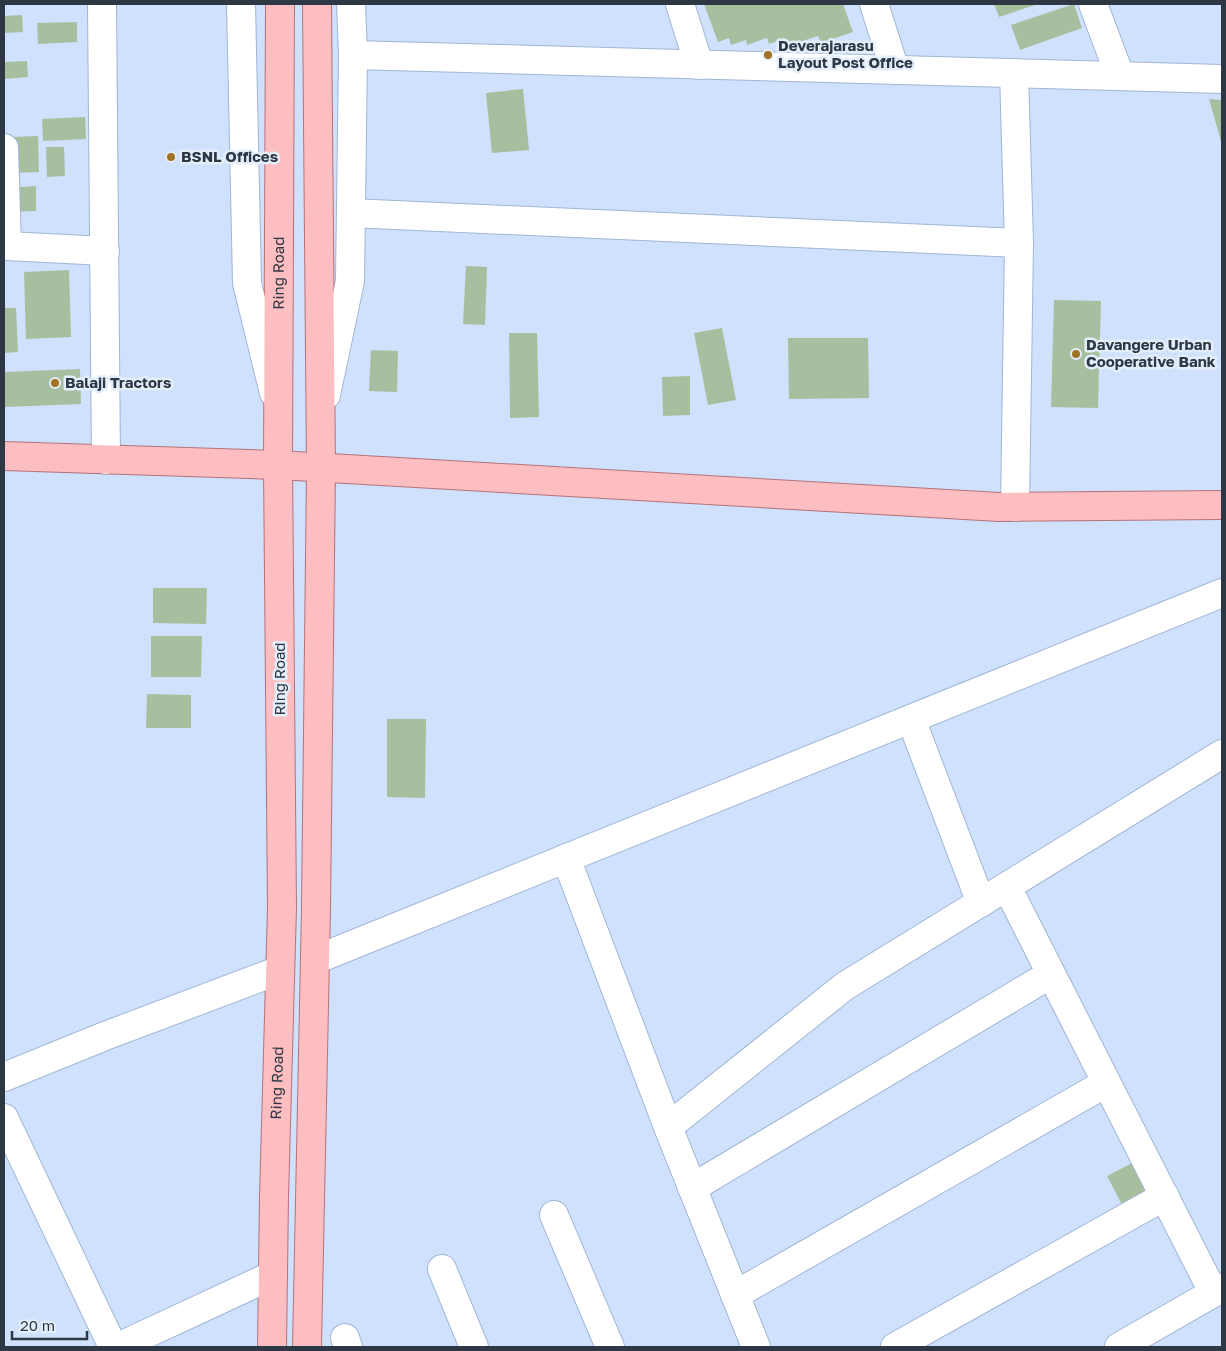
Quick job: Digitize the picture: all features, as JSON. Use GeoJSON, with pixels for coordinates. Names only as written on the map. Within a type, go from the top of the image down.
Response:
{"type":"FeatureCollection","features":[{"type":"Feature","properties":{"kind":"main road","name":"Ring Road"},"geometry":{"type":"LineString","coordinates":[[272,1347],[282,898],[278,465],[280,7]]}},
{"type":"Feature","properties":{"kind":"main road"},"geometry":{"type":"LineString","coordinates":[[307,1347],[315,960],[321,469],[318,10]]}},
{"type":"Feature","properties":{"kind":"main road"},"geometry":{"type":"LineString","coordinates":[[4,456],[278,465],[321,469],[1015,507],[1222,505]]}},
{"type":"Feature","properties":{"kind":"street"},"geometry":{"type":"LineString","coordinates":[[102,4],[106,460]]}},
{"type":"Feature","properties":{"kind":"street"},"geometry":{"type":"LineString","coordinates":[[240,4],[247,283],[278,414]]}},
{"type":"Feature","properties":{"kind":"street"},"geometry":{"type":"LineString","coordinates":[[321,418],[350,281],[353,55],[351,4]]}},
{"type":"Feature","properties":{"kind":"street"},"geometry":{"type":"LineString","coordinates":[[680,4],[699,65]]}},
{"type":"Feature","properties":{"kind":"street"},"geometry":{"type":"LineString","coordinates":[[874,4],[895,70]]}},
{"type":"Feature","properties":{"kind":"street"},"geometry":{"type":"LineString","coordinates":[[1093,4],[1120,76]]}},
{"type":"Feature","properties":{"kind":"street"},"geometry":{"type":"LineString","coordinates":[[353,55],[1222,79]]}},
{"type":"Feature","properties":{"kind":"street"},"geometry":{"type":"LineString","coordinates":[[1014,73],[1018,244],[1015,507]]}},
{"type":"Feature","properties":{"kind":"street"},"geometry":{"type":"LineString","coordinates":[[4,148],[5,246],[105,251]]}},
{"type":"Feature","properties":{"kind":"street"},"geometry":{"type":"LineString","coordinates":[[351,213],[1018,244]]}},
{"type":"Feature","properties":{"kind":"street"},"geometry":{"type":"LineString","coordinates":[[315,960],[1222,593]]}},
{"type":"Feature","properties":{"kind":"street"},"geometry":{"type":"LineString","coordinates":[[911,719],[981,903]]}},
{"type":"Feature","properties":{"kind":"street"},"geometry":{"type":"LineString","coordinates":[[668,1127],[845,986],[1222,754]]}},
{"type":"Feature","properties":{"kind":"street"},"geometry":{"type":"LineString","coordinates":[[566,858],[668,1127],[756,1347]]}},
{"type":"Feature","properties":{"kind":"street"},"geometry":{"type":"LineString","coordinates":[[1006,887],[1165,1196],[1218,1290],[1119,1347]]}},
{"type":"Feature","properties":{"kind":"street"},"geometry":{"type":"LineString","coordinates":[[4,1077],[105,1036],[280,970]]}},
{"type":"Feature","properties":{"kind":"street"},"geometry":{"type":"LineString","coordinates":[[692,1188],[1051,974]]}},
{"type":"Feature","properties":{"kind":"street"},"geometry":{"type":"LineString","coordinates":[[736,1296],[1106,1082]]}},
{"type":"Feature","properties":{"kind":"street"},"geometry":{"type":"LineString","coordinates":[[4,1118],[113,1347]]}},
{"type":"Feature","properties":{"kind":"street"},"geometry":{"type":"LineString","coordinates":[[896,1347],[1165,1196]]}},
{"type":"Feature","properties":{"kind":"street"},"geometry":{"type":"LineString","coordinates":[[554,1215],[610,1347]]}},
{"type":"Feature","properties":{"kind":"street"},"geometry":{"type":"LineString","coordinates":[[442,1269],[474,1347]]}},
{"type":"Feature","properties":{"kind":"street"},"geometry":{"type":"LineString","coordinates":[[118,1347],[273,1275]]}},
{"type":"Feature","properties":{"kind":"building"},"geometry":{"type":"Polygon","coordinates":[[[704,4],[843,4],[853,32],[821,43],[818,36],[788,46],[785,38],[769,44],[767,38],[747,45],[746,40],[731,45],[729,38],[718,42],[704,4]]]}},
{"type":"Feature","properties":{"kind":"building"},"geometry":{"type":"Polygon","coordinates":[[[994,4],[1038,4],[999,17],[994,4]]]}},
{"type":"Feature","properties":{"kind":"building"},"geometry":{"type":"Polygon","coordinates":[[[1074,4],[1082,28],[1020,50],[1011,25],[1074,4]]]}},
{"type":"Feature","properties":{"kind":"building"},"geometry":{"type":"Polygon","coordinates":[[[22,15],[23,32],[4,33],[4,16],[22,15]]]}},
{"type":"Feature","properties":{"kind":"building"},"geometry":{"type":"Polygon","coordinates":[[[77,22],[77,42],[38,44],[37,23],[77,22]]]}},
{"type":"Feature","properties":{"kind":"building"},"geometry":{"type":"Polygon","coordinates":[[[27,61],[28,77],[4,79],[4,62],[27,61]]]}},
{"type":"Feature","properties":{"kind":"building"},"geometry":{"type":"Polygon","coordinates":[[[523,89],[529,150],[492,153],[486,93],[523,89]]]}},
{"type":"Feature","properties":{"kind":"building"},"geometry":{"type":"Polygon","coordinates":[[[1209,99],[1222,100],[1222,145],[1209,99]]]}},
{"type":"Feature","properties":{"kind":"building"},"geometry":{"type":"Polygon","coordinates":[[[85,117],[86,139],[43,141],[42,119],[85,117]]]}},
{"type":"Feature","properties":{"kind":"building"},"geometry":{"type":"Polygon","coordinates":[[[38,136],[39,172],[12,173],[11,137],[38,136]]]}},
{"type":"Feature","properties":{"kind":"building"},"geometry":{"type":"Polygon","coordinates":[[[46,147],[64,147],[65,176],[47,177],[46,147]]]}},
{"type":"Feature","properties":{"kind":"building"},"geometry":{"type":"Polygon","coordinates":[[[36,186],[36,211],[8,212],[8,188],[36,186]]]}},
{"type":"Feature","properties":{"kind":"building"},"geometry":{"type":"Polygon","coordinates":[[[466,266],[487,267],[485,325],[463,324],[466,266]]]}},
{"type":"Feature","properties":{"kind":"building"},"geometry":{"type":"Polygon","coordinates":[[[69,270],[71,337],[26,339],[24,272],[69,270]]]}},
{"type":"Feature","properties":{"kind":"building","name":"Davangere Urban Cooperative Bank"},"geometry":{"type":"Polygon","coordinates":[[[1054,300],[1101,301],[1098,408],[1051,407],[1054,300]]]}},
{"type":"Feature","properties":{"kind":"building"},"geometry":{"type":"Polygon","coordinates":[[[4,308],[16,308],[18,352],[4,353],[4,308]]]}},
{"type":"Feature","properties":{"kind":"building"},"geometry":{"type":"Polygon","coordinates":[[[722,328],[736,400],[708,405],[694,333],[722,328]]]}},
{"type":"Feature","properties":{"kind":"building"},"geometry":{"type":"Polygon","coordinates":[[[509,333],[537,333],[539,417],[510,418],[509,333]]]}},
{"type":"Feature","properties":{"kind":"building"},"geometry":{"type":"Polygon","coordinates":[[[788,338],[868,338],[869,398],[789,399],[788,338]]]}},
{"type":"Feature","properties":{"kind":"building"},"geometry":{"type":"Polygon","coordinates":[[[371,350],[398,351],[397,392],[369,391],[371,350]]]}},
{"type":"Feature","properties":{"kind":"building"},"geometry":{"type":"Polygon","coordinates":[[[80,369],[81,404],[4,407],[4,372],[80,369]]]}},
{"type":"Feature","properties":{"kind":"building"},"geometry":{"type":"Polygon","coordinates":[[[690,376],[690,415],[663,416],[662,377],[690,376]]]}},
{"type":"Feature","properties":{"kind":"building"},"geometry":{"type":"Polygon","coordinates":[[[153,588],[207,588],[206,624],[153,623],[153,588]]]}},
{"type":"Feature","properties":{"kind":"building"},"geometry":{"type":"Polygon","coordinates":[[[151,636],[202,636],[201,677],[151,677],[151,636]]]}},
{"type":"Feature","properties":{"kind":"building"},"geometry":{"type":"Polygon","coordinates":[[[147,694],[191,695],[191,728],[146,728],[147,694]]]}},
{"type":"Feature","properties":{"kind":"building"},"geometry":{"type":"Polygon","coordinates":[[[387,719],[426,719],[425,798],[387,797],[387,719]]]}},
{"type":"Feature","properties":{"kind":"building"},"geometry":{"type":"Polygon","coordinates":[[[1136,1161],[1157,1201],[1128,1216],[1107,1176],[1136,1161]]]}},
{"type":"Feature","properties":{"kind":"place","name":"Deverajarasu Layout Post Office"},"geometry":{"type":"Point","coordinates":[768,55]}},
{"type":"Feature","properties":{"kind":"place","name":"BSNL Offices"},"geometry":{"type":"Point","coordinates":[171,157]}},
{"type":"Feature","properties":{"kind":"place","name":"Davangere Urban Cooperative Bank"},"geometry":{"type":"Point","coordinates":[1076,354]}},
{"type":"Feature","properties":{"kind":"place","name":"Balaji Tractors"},"geometry":{"type":"Point","coordinates":[55,383]}}]}
